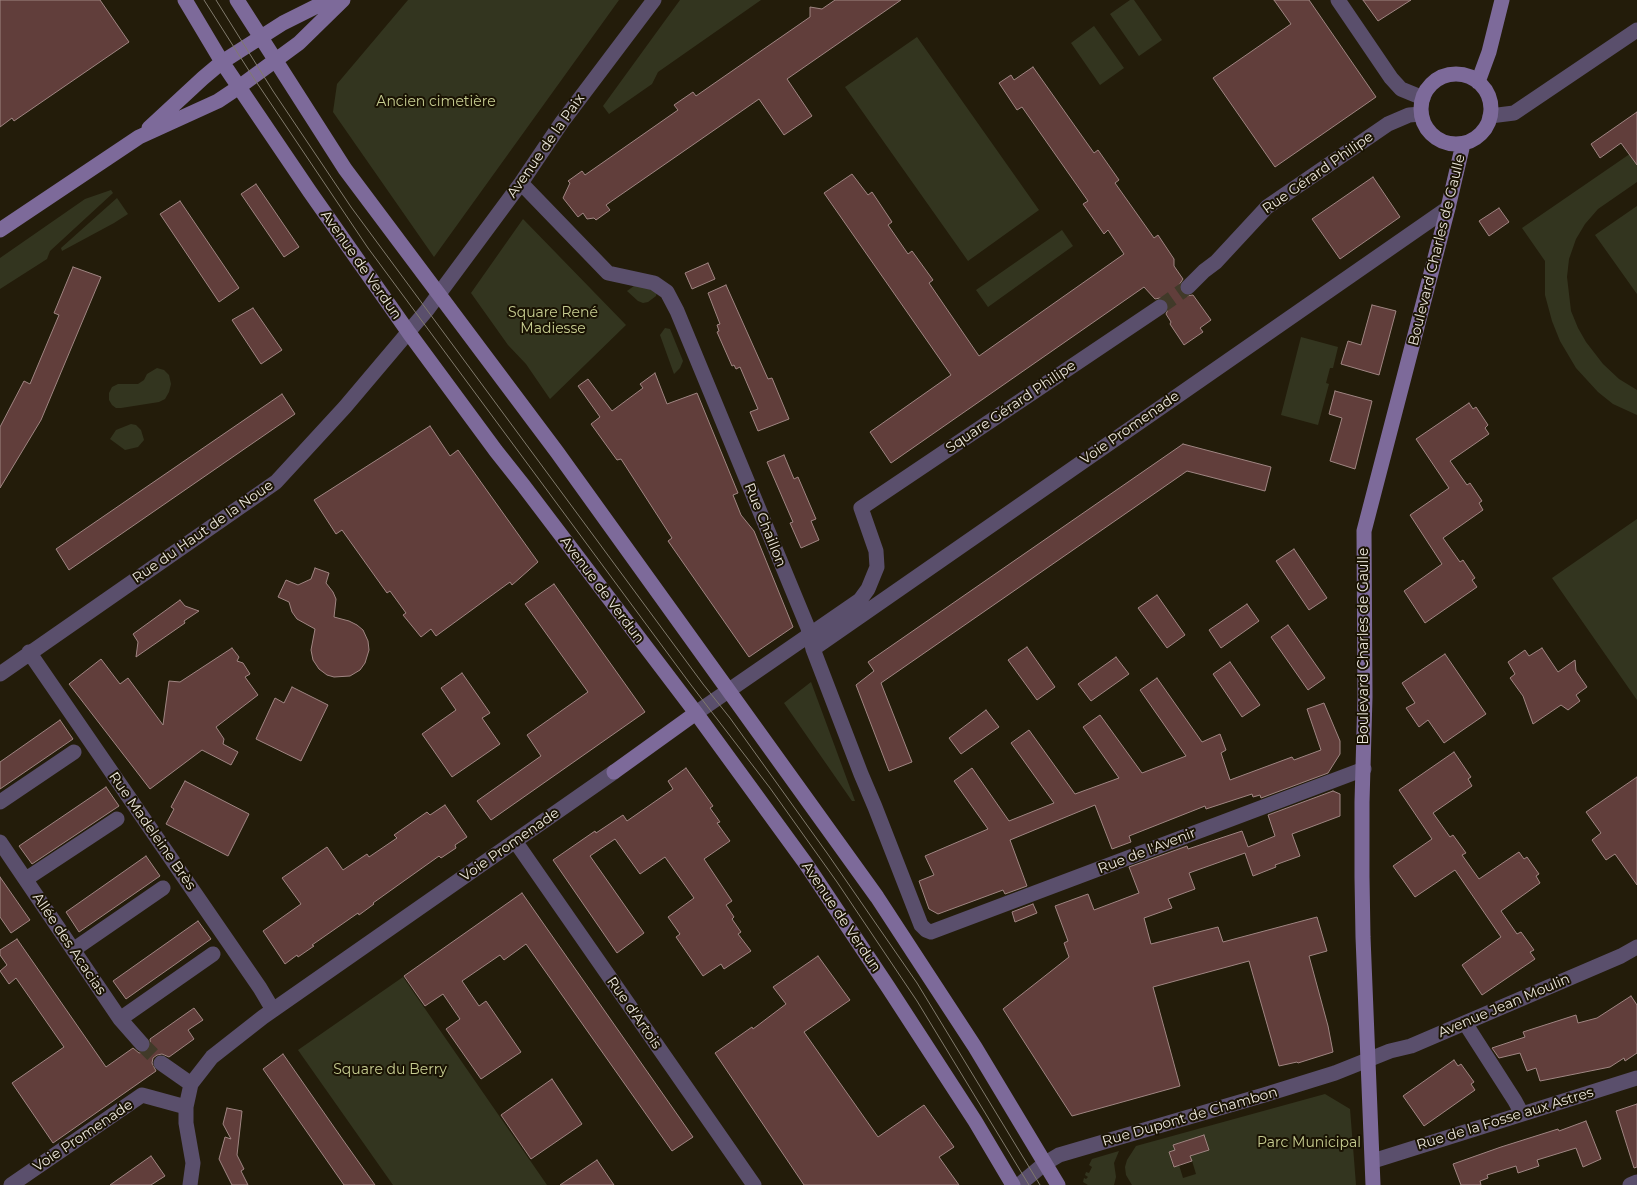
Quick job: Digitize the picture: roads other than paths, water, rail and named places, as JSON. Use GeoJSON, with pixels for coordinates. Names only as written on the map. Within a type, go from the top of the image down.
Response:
{"type":"FeatureCollection","features":[{"type":"Feature","properties":{"kind":"main road","name":"Avenue de Verdun"},"geometry":{"type":"LineString","coordinates":[[184,0],[222,62],[409,333],[496,451],[696,713],[806,864],[974,1120],[1013,1185]]}},
{"type":"Feature","properties":{"kind":"main road"},"geometry":{"type":"LineString","coordinates":[[237,0],[345,169],[562,460],[877,897],[970,1040],[1058,1185]]}},
{"type":"Feature","properties":{"kind":"main road"},"geometry":{"type":"LineString","coordinates":[[139,137],[222,62],[283,23],[329,0]]}},
{"type":"Feature","properties":{"kind":"main road"},"geometry":{"type":"LineString","coordinates":[[0,230],[139,137],[218,100],[240,87],[299,43],[343,0]]}},
{"type":"Feature","properties":{"kind":"main road"},"geometry":{"type":"LineString","coordinates":[[1478,82],[1489,52],[1502,0]]}},
{"type":"Feature","properties":{"kind":"main road"},"geometry":{"type":"LineString","coordinates":[[1450,74],[1469,77],[1478,82],[1489,97],[1491,107],[1490,116],[1482,132],[1476,138],[1464,144],[1451,144],[1436,138],[1425,125],[1421,114],[1423,98],[1433,82],[1450,74]]}},
{"type":"Feature","properties":{"kind":"main road","name":"Boulevard Charles de Gaulle"},"geometry":{"type":"LineString","coordinates":[[1373,1185],[1363,938],[1364,531],[1464,144]]}},
{"type":"Feature","properties":{"kind":"main road","name":"Voie Promenade"},"geometry":{"type":"LineString","coordinates":[[614,772],[696,713]]}},
{"type":"Feature","properties":{"kind":"street","name":"Avenue de la Paix"},"geometry":{"type":"LineString","coordinates":[[440,294],[521,183],[562,122],[654,0]]}},
{"type":"Feature","properties":{"kind":"street"},"geometry":{"type":"LineString","coordinates":[[1338,0],[1391,78],[1402,89],[1423,98]]}},
{"type":"Feature","properties":{"kind":"street"},"geometry":{"type":"LineString","coordinates":[[1490,116],[1514,113],[1637,30]]}},
{"type":"Feature","properties":{"kind":"street","name":"Rue Gérard Philipe"},"geometry":{"type":"LineString","coordinates":[[1188,287],[1204,270],[1216,262],[1267,207],[1388,124],[1410,115],[1421,114]]}},
{"type":"Feature","properties":{"kind":"street","name":"Rue Chaillon"},"geometry":{"type":"LineString","coordinates":[[521,183],[608,273],[654,283],[667,292],[688,339],[811,642],[860,774],[922,925],[931,932]]}},
{"type":"Feature","properties":{"kind":"street","name":"Voie Promenade"},"geometry":{"type":"LineString","coordinates":[[696,713],[912,579],[1448,208]]}},
{"type":"Feature","properties":{"kind":"street","name":"Rue du Haut de la Noue"},"geometry":{"type":"LineString","coordinates":[[0,674],[276,482],[345,407],[440,294]]}},
{"type":"Feature","properties":{"kind":"street","name":"Square Gérard Philipe"},"geometry":{"type":"LineString","coordinates":[[811,642],[860,600],[874,578],[876,551],[861,508],[1160,307]]}},
{"type":"Feature","properties":{"kind":"street","name":"Rue Madeleine Brès"},"geometry":{"type":"LineString","coordinates":[[30,652],[273,1010]]}},
{"type":"Feature","properties":{"kind":"street"},"geometry":{"type":"LineString","coordinates":[[0,802],[74,752]]}},
{"type":"Feature","properties":{"kind":"street","name":"Rue de l'Avenir"},"geometry":{"type":"LineString","coordinates":[[931,932],[1364,769]]}},
{"type":"Feature","properties":{"kind":"street","name":"Voie Promenade"},"geometry":{"type":"LineString","coordinates":[[191,1084],[212,1057],[273,1010],[614,772]]}},
{"type":"Feature","properties":{"kind":"street"},"geometry":{"type":"LineString","coordinates":[[26,879],[117,818]]}},
{"type":"Feature","properties":{"kind":"street","name":"Rue d'Artois"},"geometry":{"type":"LineString","coordinates":[[516,841],[754,1185]]}},
{"type":"Feature","properties":{"kind":"street","name":"Allée des Acacias"},"geometry":{"type":"LineString","coordinates":[[0,842],[120,1019],[142,1044]]}},
{"type":"Feature","properties":{"kind":"street"},"geometry":{"type":"LineString","coordinates":[[73,950],[163,888]]}},
{"type":"Feature","properties":{"kind":"street","name":"Avenue Jean Moulin"},"geometry":{"type":"LineString","coordinates":[[1368,1060],[1390,1051],[1411,1046],[1621,956],[1637,946]]}},
{"type":"Feature","properties":{"kind":"street"},"geometry":{"type":"LineString","coordinates":[[120,1019],[213,954]]}},
{"type":"Feature","properties":{"kind":"street"},"geometry":{"type":"LineString","coordinates":[[1465,1023],[1522,1114]]}},
{"type":"Feature","properties":{"kind":"street","name":"Rue Dupont de Chambon"},"geometry":{"type":"LineString","coordinates":[[1019,1185],[1044,1164],[1060,1155],[1264,1095],[1335,1073],[1368,1060]]}},
{"type":"Feature","properties":{"kind":"street"},"geometry":{"type":"LineString","coordinates":[[161,1063],[191,1084],[186,1107],[186,1123],[193,1163],[190,1185]]}},
{"type":"Feature","properties":{"kind":"street","name":"Rue de la Fosse aux Astres"},"geometry":{"type":"LineString","coordinates":[[1373,1161],[1637,1078]]}},
{"type":"Feature","properties":{"kind":"street","name":"Voie Promenade"},"geometry":{"type":"LineString","coordinates":[[11,1185],[142,1095],[186,1107]]}},
{"type":"Feature","properties":{"kind":"street"},"geometry":{"type":"LineString","coordinates":[[1630,1185],[1637,1182]]}},
{"type":"Feature","properties":{"kind":"tunnel"},"geometry":{"type":"LineString","coordinates":[[1160,307],[1188,287]]}},
{"type":"Feature","properties":{"kind":"tunnel"},"geometry":{"type":"LineString","coordinates":[[142,1044],[161,1063]]}},
{"type":"Feature","properties":{"kind":"tram line"},"geometry":{"type":"LineString","coordinates":[[204,0],[253,77],[368,248],[691,685],[770,788],[837,882],[917,1001],[1029,1185]]}},
{"type":"Feature","properties":{"kind":"tram line"},"geometry":{"type":"LineString","coordinates":[[216,0],[273,91],[351,207],[730,718],[827,853],[917,983],[1040,1185]]}},
{"type":"Feature","properties":{"kind":"park label","name":"Ancien cimetière"},"geometry":{"type":"Point","coordinates":[436,102]}},
{"type":"Feature","properties":{"kind":"park label","name":"Square René Madiesse"},"geometry":{"type":"Point","coordinates":[553,322]}},
{"type":"Feature","properties":{"kind":"park label","name":"Square du Berry"},"geometry":{"type":"Point","coordinates":[390,1070]}},
{"type":"Feature","properties":{"kind":"park label","name":"Parc Municipal"},"geometry":{"type":"Point","coordinates":[1309,1143]}}]}
